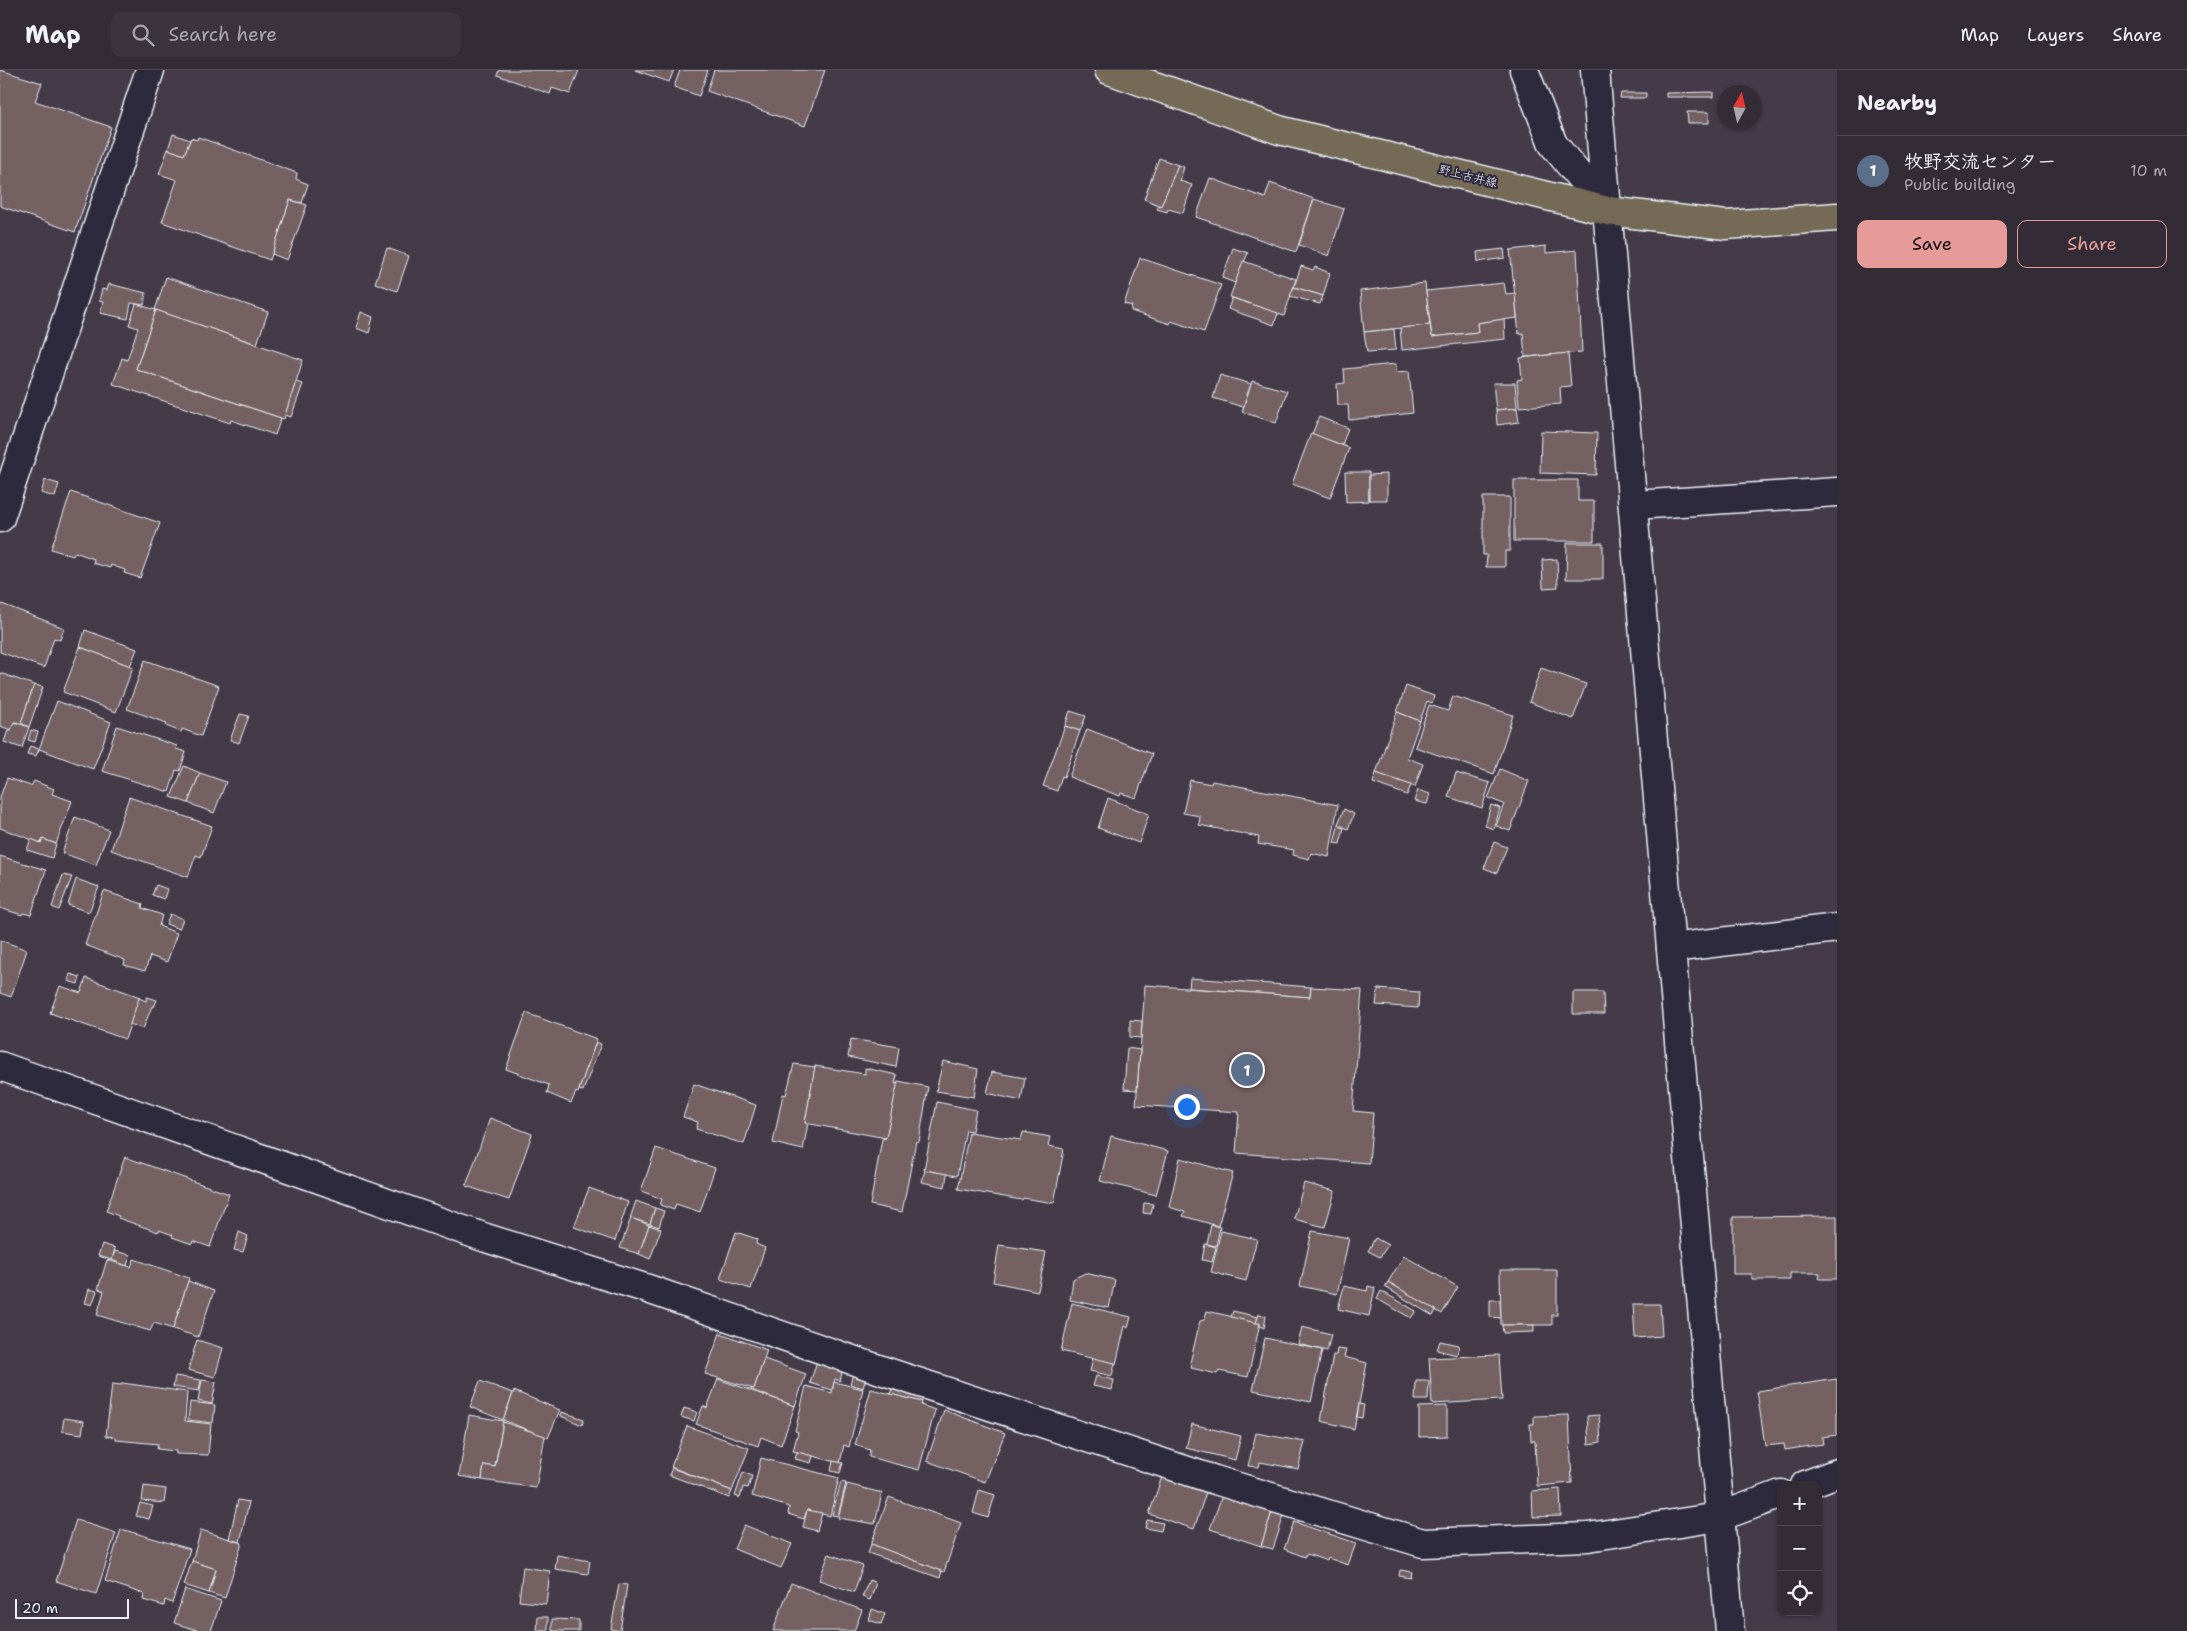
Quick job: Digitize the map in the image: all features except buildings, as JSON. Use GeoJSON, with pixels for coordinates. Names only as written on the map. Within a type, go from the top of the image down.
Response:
{"type":"FeatureCollection","features":[{"type":"Feature","properties":{"kind":"main road","name":"野上古井線"},"geometry":{"type":"LineString","coordinates":[[1109,70],[1279,130],[1608,211],[1726,225],[1837,217]]}},
{"type":"Feature","properties":{"kind":"street"},"geometry":{"type":"LineString","coordinates":[[0,518],[150,70]]}},
{"type":"Feature","properties":{"kind":"street"},"geometry":{"type":"LineString","coordinates":[[1524,70],[1553,144],[1608,211]]}},
{"type":"Feature","properties":{"kind":"street"},"geometry":{"type":"LineString","coordinates":[[1595,70],[1730,1631]]}},
{"type":"Feature","properties":{"kind":"street"},"geometry":{"type":"LineString","coordinates":[[1634,505],[1837,492]]}},
{"type":"Feature","properties":{"kind":"street"},"geometry":{"type":"LineString","coordinates":[[1671,948],[1837,928]]}},
{"type":"Feature","properties":{"kind":"street"},"geometry":{"type":"LineString","coordinates":[[0,1066],[486,1238],[645,1288],[874,1368],[1215,1480],[1423,1543],[1588,1537],[1719,1517],[1777,1495]]}},
{"type":"Feature","properties":{"kind":"street"},"geometry":{"type":"LineString","coordinates":[[1816,1481],[1837,1473]]}},
{"type":"Feature","properties":{"kind":"place","name":"牧野交流センター"},"geometry":{"type":"Point","coordinates":[1247,1070]}}]}
